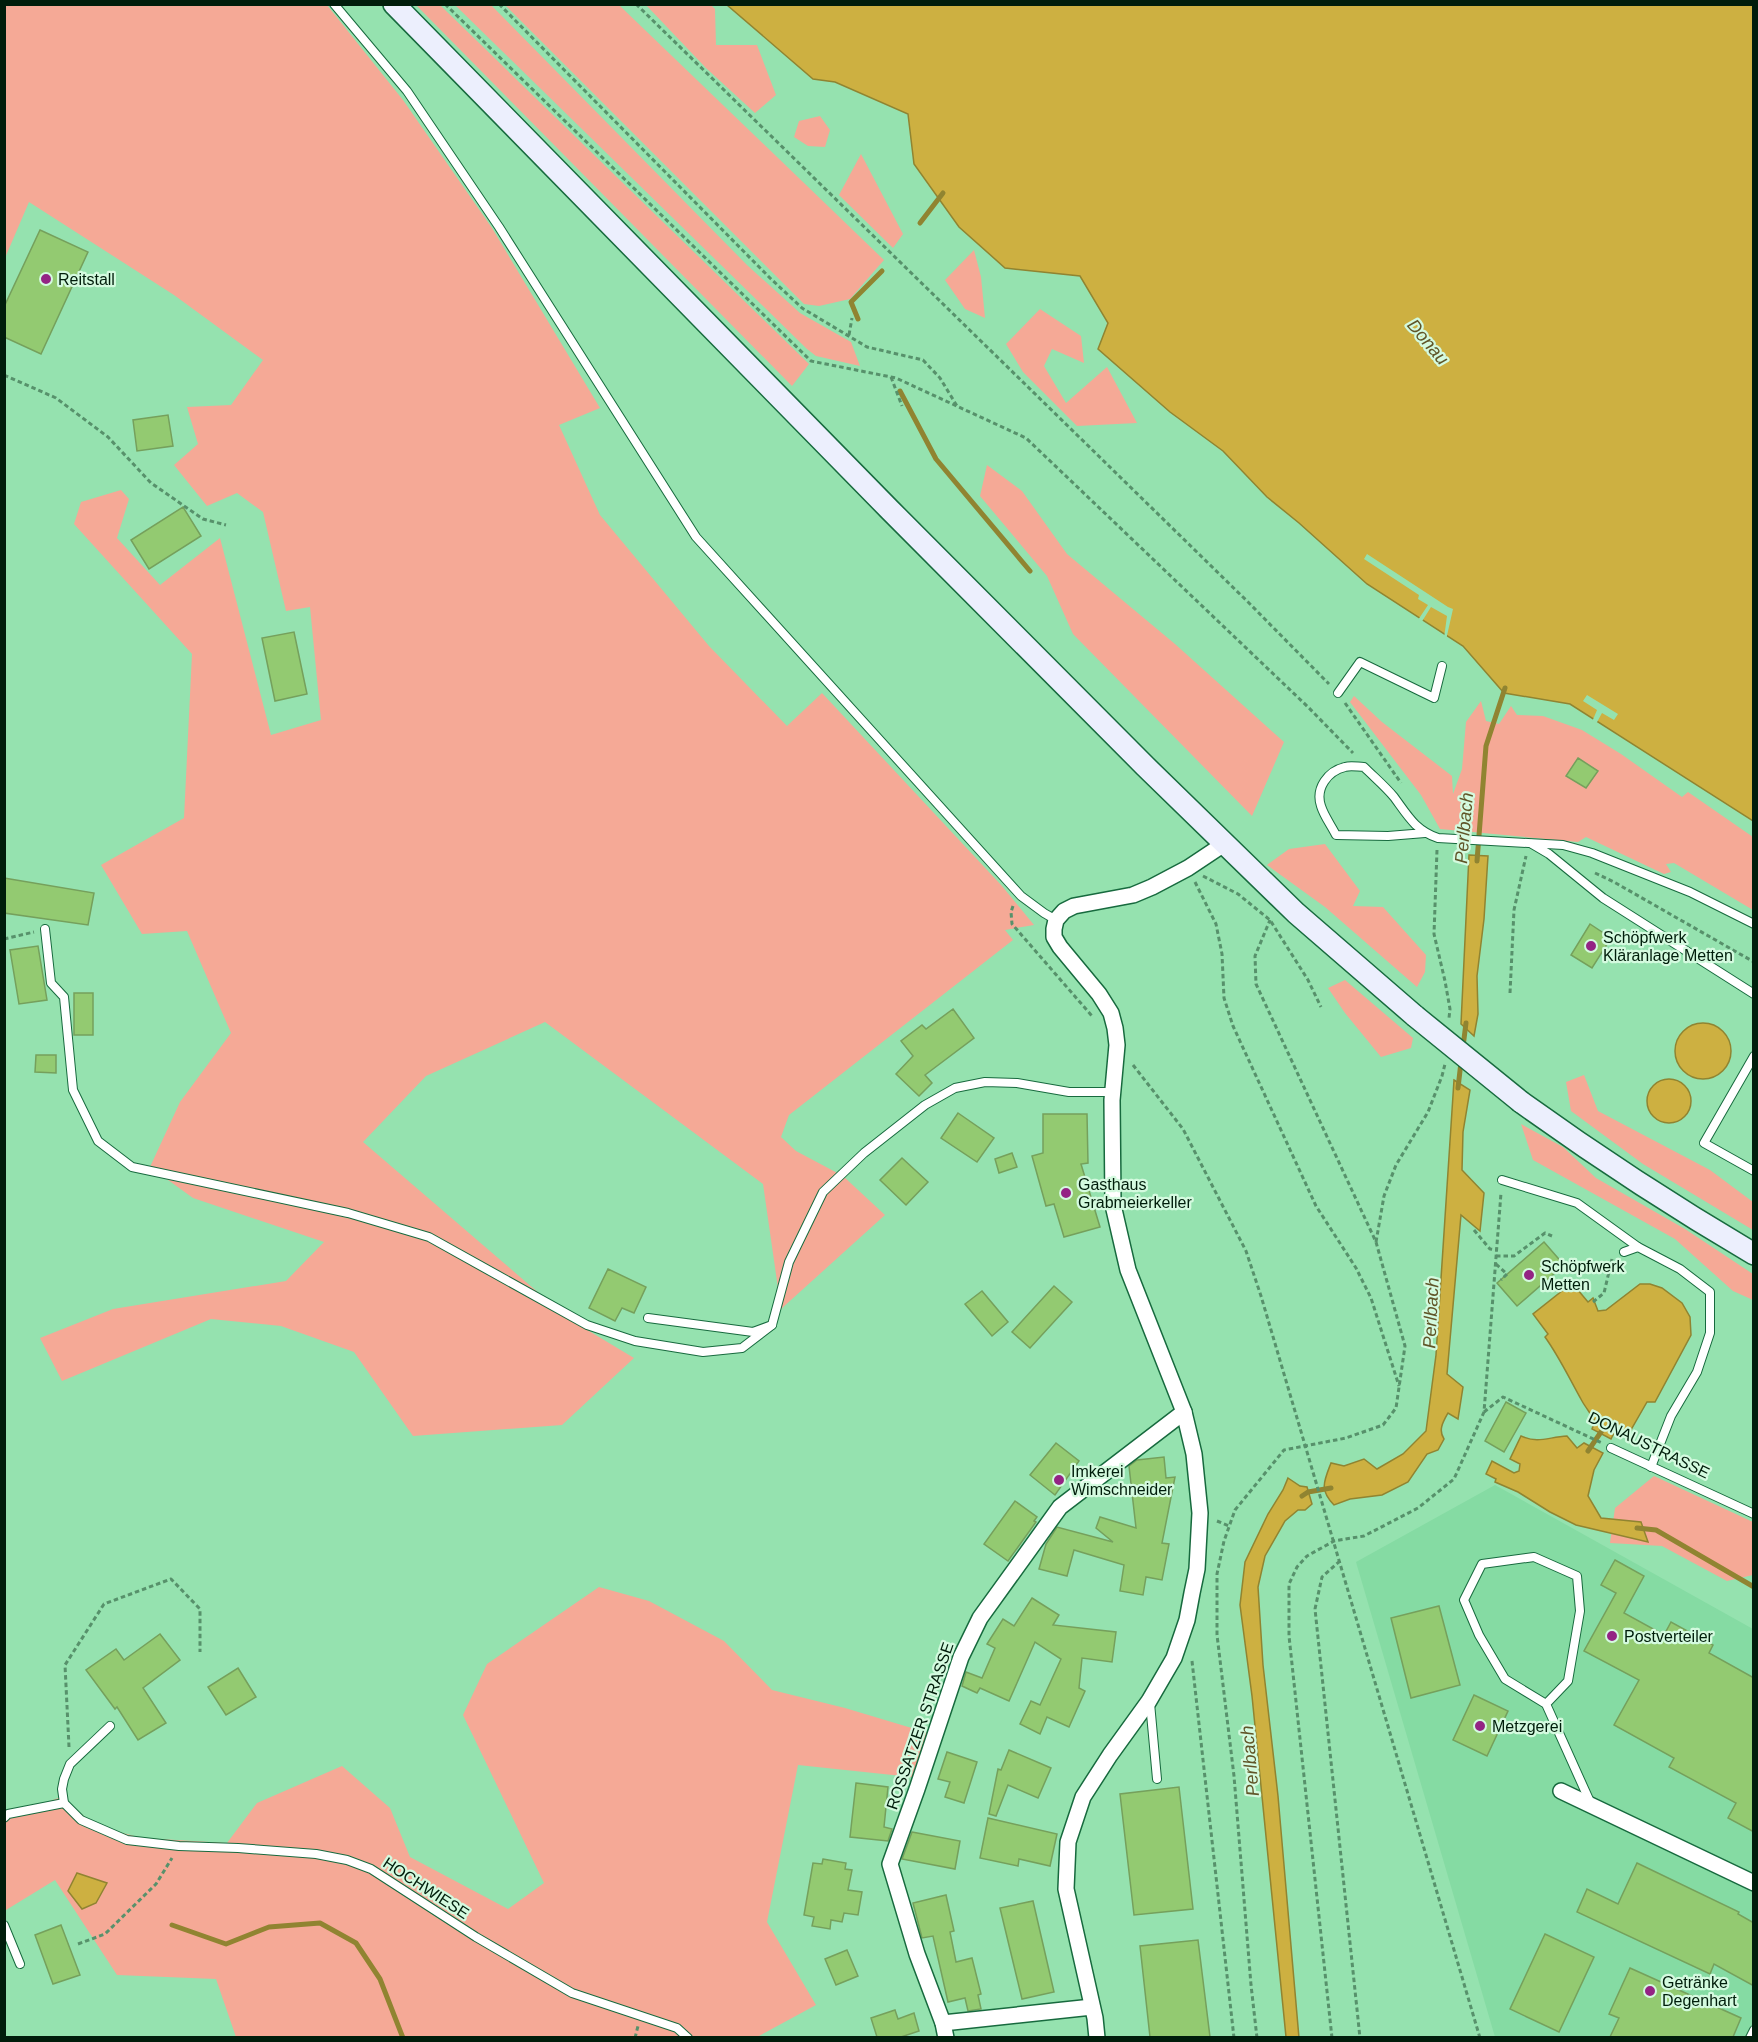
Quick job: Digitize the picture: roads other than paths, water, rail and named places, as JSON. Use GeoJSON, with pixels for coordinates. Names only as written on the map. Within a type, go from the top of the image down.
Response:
{"type":"FeatureCollection","features":[{"type":"Feature","properties":{"kind":"main road"},"geometry":{"type":"LineString","coordinates":[[394,4],[890,510],[1296,913],[1414,1016],[1521,1102],[1697,1221],[1754,1254]]}},
{"type":"Feature","properties":{"kind":"street"},"geometry":{"type":"LineString","coordinates":[[1097,2037],[1066,1889],[1068,1842],[1083,1797],[1149,1701],[1174,1658],[1187,1620],[1197,1569],[1200,1513],[1194,1454],[1184,1412],[1128,1270],[1113,1205],[1113,1092],[1117,1045],[1111,1013],[1099,994],[1059,947],[1054,937],[1056,920],[1064,911],[1074,906],[1133,895],[1188,868],[1224,844]]}},
{"type":"Feature","properties":{"kind":"street","name":"ROSSATZER STRASSE"},"geometry":{"type":"LineString","coordinates":[[944,2030],[917,1954],[890,1864],[918,1789],[961,1657],[980,1618],[1060,1506],[1184,1412]]}},
{"type":"Feature","properties":{"kind":"street"},"geometry":{"type":"LineString","coordinates":[[1561,1791],[1754,1883]]}},
{"type":"Feature","properties":{"kind":"street"},"geometry":{"type":"LineString","coordinates":[[944,2030],[1092,2007]]}},
{"type":"Feature","properties":{"kind":"lane"},"geometry":{"type":"LineString","coordinates":[[334,4],[407,91],[493,217],[696,537],[1021,896],[1056,920]]}},
{"type":"Feature","properties":{"kind":"lane"},"geometry":{"type":"LineString","coordinates":[[1338,693],[1360,662],[1434,698],[1442,666]]}},
{"type":"Feature","properties":{"kind":"lane"},"geometry":{"type":"LineString","coordinates":[[1425,833],[1388,836],[1336,835],[1320,804],[1320,793],[1324,780],[1332,772],[1347,766],[1364,767],[1394,797],[1409,819],[1425,833],[1438,838],[1563,845],[1592,853],[1690,892],[1754,924]]}},
{"type":"Feature","properties":{"kind":"lane"},"geometry":{"type":"LineString","coordinates":[[1529,842],[1564,866],[1602,898],[1754,994]]}},
{"type":"Feature","properties":{"kind":"lane"},"geometry":{"type":"LineString","coordinates":[[45,929],[51,983],[64,997],[73,1090],[98,1141],[132,1167],[348,1213],[429,1237],[587,1325],[635,1341],[703,1352],[742,1348],[772,1325],[789,1262],[823,1192],[864,1153],[925,1105],[955,1088],[985,1082],[1017,1083],[1069,1092],[1113,1092]]}},
{"type":"Feature","properties":{"kind":"lane"},"geometry":{"type":"LineString","coordinates":[[1754,1056],[1704,1143],[1754,1171]]}},
{"type":"Feature","properties":{"kind":"lane"},"geometry":{"type":"LineString","coordinates":[[1502,1180],[1577,1203],[1638,1246],[1680,1269],[1710,1292],[1710,1333],[1704,1352],[1697,1372],[1671,1416],[1651,1467]]}},
{"type":"Feature","properties":{"kind":"lane"},"geometry":{"type":"LineString","coordinates":[[1624,1252],[1638,1246]]}},
{"type":"Feature","properties":{"kind":"lane"},"geometry":{"type":"LineString","coordinates":[[648,1318],[753,1332],[772,1325]]}},
{"type":"Feature","properties":{"kind":"lane","name":"DONAUSTRASSE"},"geometry":{"type":"LineString","coordinates":[[1611,1449],[1754,1514]]}},
{"type":"Feature","properties":{"kind":"lane"},"geometry":{"type":"LineString","coordinates":[[1546,1704],[1568,1681],[1580,1611],[1577,1576],[1534,1557],[1482,1564],[1464,1600],[1479,1635],[1505,1679],[1546,1704],[1592,1806]]}},
{"type":"Feature","properties":{"kind":"lane"},"geometry":{"type":"LineString","coordinates":[[1149,1701],[1157,1779]]}},
{"type":"Feature","properties":{"kind":"lane"},"geometry":{"type":"LineString","coordinates":[[4,1818],[8,1815],[64,1803],[62,1789],[70,1764],[110,1726]]}},
{"type":"Feature","properties":{"kind":"lane","name":"HOCHWIESE"},"geometry":{"type":"LineString","coordinates":[[64,1803],[81,1820],[127,1840],[179,1846],[316,1854],[347,1860],[370,1869],[476,1937],[572,1993],[677,2028],[688,2037]]}},
{"type":"Feature","properties":{"kind":"lane"},"geometry":{"type":"LineString","coordinates":[[4,1925],[20,1965]]}},
{"type":"Feature","properties":{"kind":"lane"},"geometry":{"type":"LineString","coordinates":[[1750,2037],[1754,2030]]}},
{"type":"Feature","properties":{"kind":"water","name":"Donau"},"geometry":{"type":"Polygon","coordinates":[[[727,5],[1753,5],[1753,821],[1570,704],[1504,693],[1463,646],[1367,584],[1267,497],[1223,451],[1170,412],[1098,349],[1108,323],[1080,276],[1005,268],[959,227],[914,164],[908,114],[835,82],[813,79],[727,5]]]}},
{"type":"Feature","properties":{"kind":"water"},"geometry":{"type":"Polygon","coordinates":[[[1469,855],[1488,856],[1477,976],[1478,1014],[1474,1036],[1461,1024],[1469,855]]]}},
{"type":"Feature","properties":{"kind":"water"},"geometry":{"type":"Polygon","coordinates":[[[1697,1023],[1709,1023],[1719,1027],[1727,1035],[1731,1051],[1727,1067],[1719,1075],[1709,1079],[1697,1079],[1687,1075],[1679,1067],[1675,1057],[1675,1045],[1679,1035],[1687,1027],[1697,1023]]]}},
{"type":"Feature","properties":{"kind":"water"},"geometry":{"type":"Polygon","coordinates":[[[1669,1079],[1684,1086],[1691,1101],[1684,1116],[1669,1123],[1654,1116],[1647,1101],[1654,1086],[1669,1079]]]}},
{"type":"Feature","properties":{"kind":"water"},"geometry":{"type":"Polygon","coordinates":[[[1454,1080],[1470,1090],[1463,1132],[1462,1170],[1484,1193],[1480,1231],[1461,1215],[1447,1374],[1463,1387],[1458,1419],[1448,1413],[1441,1429],[1444,1439],[1438,1450],[1427,1454],[1408,1482],[1382,1495],[1350,1499],[1334,1505],[1326,1495],[1324,1485],[1331,1463],[1344,1466],[1364,1459],[1377,1469],[1403,1454],[1426,1431],[1436,1355],[1454,1080]]]}},
{"type":"Feature","properties":{"kind":"water"},"geometry":{"type":"Polygon","coordinates":[[[1572,1283],[1588,1302],[1593,1298],[1598,1311],[1606,1310],[1640,1284],[1650,1284],[1662,1288],[1682,1303],[1690,1317],[1691,1335],[1655,1402],[1647,1402],[1628,1435],[1618,1430],[1611,1439],[1592,1429],[1595,1421],[1545,1337],[1548,1334],[1533,1314],[1572,1283]]]}},
{"type":"Feature","properties":{"kind":"water"},"geometry":{"type":"Polygon","coordinates":[[[1521,1436],[1538,1440],[1567,1436],[1577,1448],[1584,1443],[1603,1453],[1594,1470],[1588,1496],[1601,1518],[1641,1522],[1648,1542],[1576,1525],[1518,1492],[1495,1482],[1496,1479],[1486,1474],[1492,1461],[1514,1473],[1519,1471],[1520,1464],[1510,1459],[1521,1436]]]}},
{"type":"Feature","properties":{"kind":"water"},"geometry":{"type":"Polygon","coordinates":[[[1288,1478],[1300,1486],[1307,1487],[1312,1504],[1305,1510],[1298,1510],[1285,1521],[1265,1556],[1258,1587],[1263,1665],[1278,1796],[1299,2038],[1286,2037],[1252,1696],[1240,1605],[1245,1562],[1288,1478]]]}},
{"type":"Feature","properties":{"kind":"water"},"geometry":{"type":"Polygon","coordinates":[[[77,1873],[107,1883],[96,1903],[82,1909],[68,1891],[77,1873]]]}},
{"type":"Feature","properties":{"kind":"waterway"},"geometry":{"type":"LineString","coordinates":[[920,223],[943,193]]}},
{"type":"Feature","properties":{"kind":"waterway"},"geometry":{"type":"LineString","coordinates":[[858,319],[851,302],[882,271]]}},
{"type":"Feature","properties":{"kind":"waterway"},"geometry":{"type":"LineString","coordinates":[[900,391],[936,459],[1030,571]]}},
{"type":"Feature","properties":{"kind":"waterway","name":"Perlbach"},"geometry":{"type":"LineString","coordinates":[[1477,861],[1486,746],[1505,688]]}},
{"type":"Feature","properties":{"kind":"waterway","name":"Perlbach"},"geometry":{"type":"LineString","coordinates":[[1463,1047],[1466,1023]]}},
{"type":"Feature","properties":{"kind":"waterway","name":"Perlbach"},"geometry":{"type":"LineString","coordinates":[[1458,1088],[1461,1062]]}},
{"type":"Feature","properties":{"kind":"waterway"},"geometry":{"type":"LineString","coordinates":[[1588,1451],[1603,1429]]}},
{"type":"Feature","properties":{"kind":"waterway","name":"Perlbach"},"geometry":{"type":"LineString","coordinates":[[1302,1496],[1308,1492],[1331,1488]]}},
{"type":"Feature","properties":{"kind":"waterway"},"geometry":{"type":"LineString","coordinates":[[1637,1528],[1656,1530],[1754,1587]]}},
{"type":"Feature","properties":{"kind":"waterway"},"geometry":{"type":"LineString","coordinates":[[172,1925],[226,1944],[269,1927],[320,1923],[356,1943],[380,1979],[403,2038]]}},
{"type":"Feature","properties":{"kind":"place","name":"Reitstall"},"geometry":{"type":"Point","coordinates":[46,279]}},
{"type":"Feature","properties":{"kind":"place","name":"Schöpfwerk Kläranlage Metten"},"geometry":{"type":"Point","coordinates":[1591,946]}},
{"type":"Feature","properties":{"kind":"place","name":"Gasthaus Grabmeierkeller"},"geometry":{"type":"Point","coordinates":[1066,1193]}},
{"type":"Feature","properties":{"kind":"place","name":"Schöpfwerk Metten"},"geometry":{"type":"Point","coordinates":[1529,1275]}},
{"type":"Feature","properties":{"kind":"place","name":"Imkerei Wimschneider"},"geometry":{"type":"Point","coordinates":[1059,1480]}},
{"type":"Feature","properties":{"kind":"place","name":"Postverteiler"},"geometry":{"type":"Point","coordinates":[1612,1636]}},
{"type":"Feature","properties":{"kind":"place","name":"Metzgerei"},"geometry":{"type":"Point","coordinates":[1480,1726]}},
{"type":"Feature","properties":{"kind":"place","name":"Getränke Degenhart"},"geometry":{"type":"Point","coordinates":[1650,1991]}}]}
